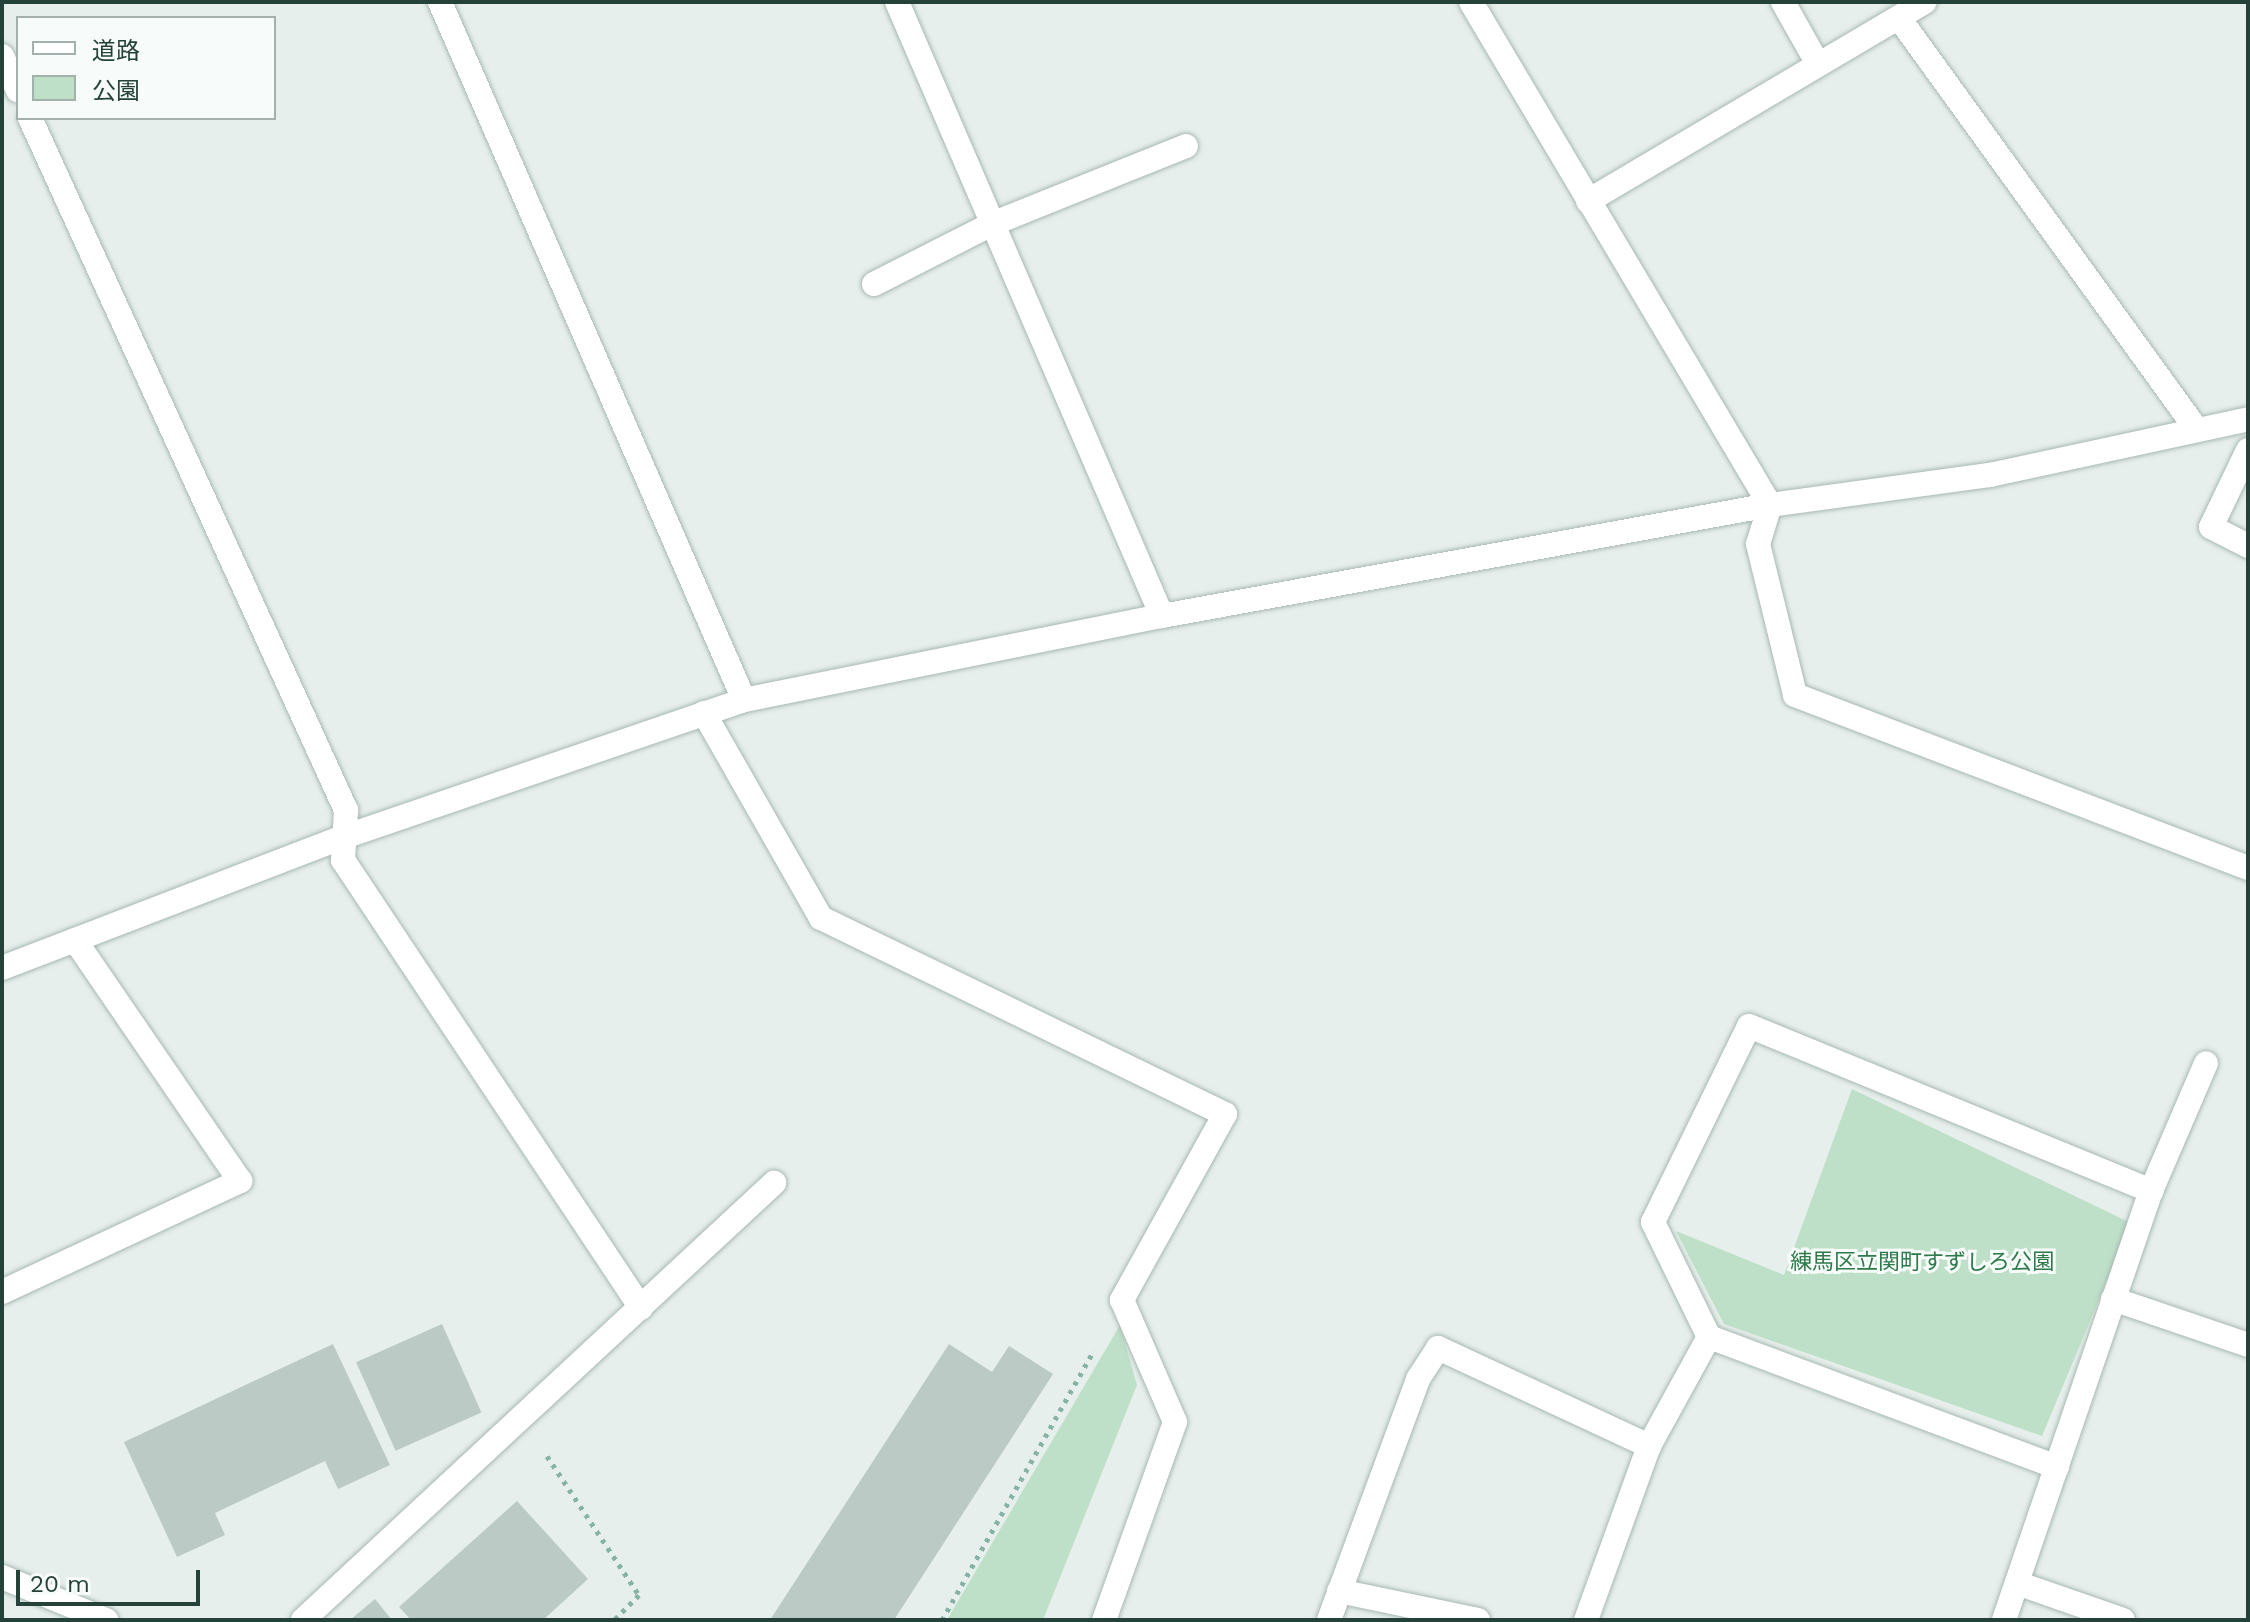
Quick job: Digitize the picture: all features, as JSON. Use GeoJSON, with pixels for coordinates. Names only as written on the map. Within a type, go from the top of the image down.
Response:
{"type":"FeatureCollection","features":[{"type":"Feature","properties":{"kind":"street"},"geometry":{"type":"LineString","coordinates":[[440,2],[744,700]]}},
{"type":"Feature","properties":{"kind":"street"},"geometry":{"type":"LineString","coordinates":[[897,2],[1162,616]]}},
{"type":"Feature","properties":{"kind":"street"},"geometry":{"type":"LineString","coordinates":[[1471,2],[1770,505],[1758,544],[1795,695],[2248,868]]}},
{"type":"Feature","properties":{"kind":"street"},"geometry":{"type":"LineString","coordinates":[[1783,2],[1818,64]]}},
{"type":"Feature","properties":{"kind":"street"},"geometry":{"type":"LineString","coordinates":[[1588,201],[1924,2]]}},
{"type":"Feature","properties":{"kind":"street"},"geometry":{"type":"LineString","coordinates":[[1899,18],[2197,430]]}},
{"type":"Feature","properties":{"kind":"street"},"geometry":{"type":"LineString","coordinates":[[2,56],[16,87]]}},
{"type":"Feature","properties":{"kind":"street"},"geometry":{"type":"LineString","coordinates":[[31,120],[346,810],[343,860],[641,1308]]}},
{"type":"Feature","properties":{"kind":"street"},"geometry":{"type":"LineString","coordinates":[[874,284],[992,224],[1186,146]]}},
{"type":"Feature","properties":{"kind":"street"},"geometry":{"type":"LineString","coordinates":[[2,968],[344,837],[744,700],[1162,616],[1770,505],[1990,475],[2248,419]]}},
{"type":"Feature","properties":{"kind":"street"},"geometry":{"type":"LineString","coordinates":[[2248,450],[2211,527],[2248,546]]}},
{"type":"Feature","properties":{"kind":"street"},"geometry":{"type":"LineString","coordinates":[[704,713],[821,918],[1225,1114],[1122,1300],[1175,1422],[1104,1620]]}},
{"type":"Feature","properties":{"kind":"street"},"geometry":{"type":"LineString","coordinates":[[2,1292],[240,1181],[75,940]]}},
{"type":"Feature","properties":{"kind":"street"},"geometry":{"type":"LineString","coordinates":[[2057,1467],[1709,1337],[1653,1222],[1749,1026],[2151,1191]]}},
{"type":"Feature","properties":{"kind":"street"},"geometry":{"type":"LineString","coordinates":[[2004,1620],[2151,1191],[2206,1063]]}},
{"type":"Feature","properties":{"kind":"street"},"geometry":{"type":"LineString","coordinates":[[303,1620],[774,1183]]}},
{"type":"Feature","properties":{"kind":"street"},"geometry":{"type":"LineString","coordinates":[[2113,1299],[2248,1345]]}},
{"type":"Feature","properties":{"kind":"street"},"geometry":{"type":"LineString","coordinates":[[1586,1620],[1649,1446],[1709,1337]]}},
{"type":"Feature","properties":{"kind":"street"},"geometry":{"type":"LineString","coordinates":[[1329,1620],[1418,1379],[1438,1348],[1649,1446]]}},
{"type":"Feature","properties":{"kind":"street"},"geometry":{"type":"LineString","coordinates":[[2,1577],[106,1620]]}},
{"type":"Feature","properties":{"kind":"street"},"geometry":{"type":"LineString","coordinates":[[2017,1583],[2123,1620]]}},
{"type":"Feature","properties":{"kind":"street"},"geometry":{"type":"LineString","coordinates":[[1339,1591],[1478,1620]]}},
{"type":"Feature","properties":{"kind":"path"},"geometry":{"type":"LineString","coordinates":[[942,1620],[1122,1300]]}},
{"type":"Feature","properties":{"kind":"path"},"geometry":{"type":"LineString","coordinates":[[523,1418],[639,1595],[614,1620]]}},
{"type":"Feature","properties":{"kind":"green space","name":"練馬区立関町すずしろ公園"},"geometry":{"type":"Polygon","coordinates":[[[1852,1089],[2131,1223],[2042,1436],[1724,1324],[1676,1231],[1784,1275],[1852,1089]]]}},
{"type":"Feature","properties":{"kind":"green space"},"geometry":{"type":"Polygon","coordinates":[[[1120,1325],[1137,1385],[1043,1620],[947,1620],[1120,1325]]]}},
{"type":"Feature","properties":{"kind":"building"},"geometry":{"type":"Polygon","coordinates":[[[442,1324],[481,1413],[396,1451],[356,1362],[442,1324]]]}},
{"type":"Feature","properties":{"kind":"building"},"geometry":{"type":"Polygon","coordinates":[[[333,1344],[390,1465],[338,1489],[325,1461],[215,1513],[225,1535],[177,1557],[124,1442],[333,1344]]]}},
{"type":"Feature","properties":{"kind":"building"},"geometry":{"type":"Polygon","coordinates":[[[949,1344],[992,1372],[1009,1346],[1053,1374],[894,1620],[770,1620],[949,1344]]]}},
{"type":"Feature","properties":{"kind":"building"},"geometry":{"type":"Polygon","coordinates":[[[517,1501],[588,1579],[543,1620],[411,1620],[399,1607],[517,1501]]]}},
{"type":"Feature","properties":{"kind":"building"},"geometry":{"type":"Polygon","coordinates":[[[375,1599],[392,1620],[350,1620],[375,1599]]]}}]}
